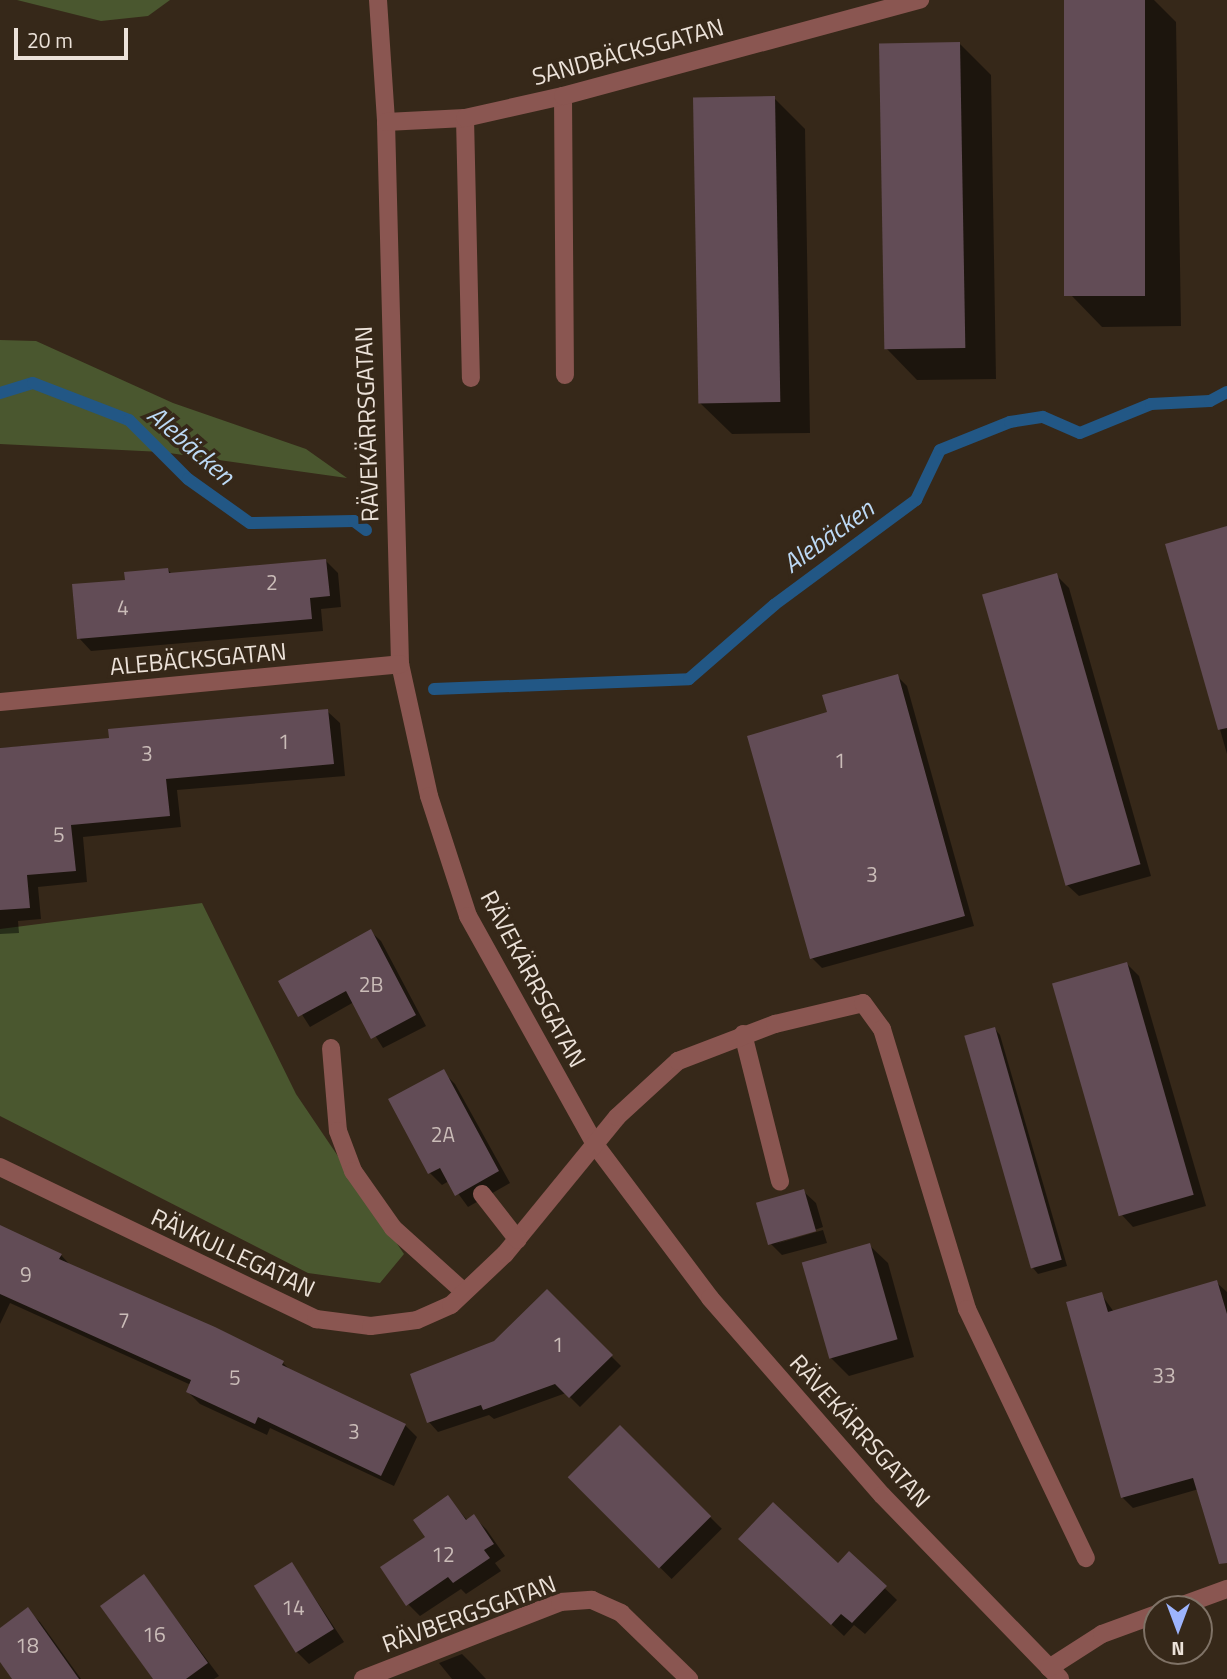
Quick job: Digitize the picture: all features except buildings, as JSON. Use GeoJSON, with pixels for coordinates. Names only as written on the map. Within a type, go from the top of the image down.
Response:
{"type":"FeatureCollection","features":[{"type":"Feature","properties":{"kind":"street","name":"RÄVEKÄRRSGATAN"},"geometry":{"type":"LineString","coordinates":[[378,0],[386,122],[400,664],[429,796],[468,916],[596,1146],[737,1329],[882,1495],[1055,1674]]}},
{"type":"Feature","properties":{"kind":"street","name":"SANDBÄCKSGATAN"},"geometry":{"type":"LineString","coordinates":[[386,122],[465,118],[563,96],[920,0]]}},
{"type":"Feature","properties":{"kind":"street"},"geometry":{"type":"LineString","coordinates":[[563,96],[565,375]]}},
{"type":"Feature","properties":{"kind":"street"},"geometry":{"type":"LineString","coordinates":[[465,118],[471,378]]}},
{"type":"Feature","properties":{"kind":"street","name":"ALEBÄCKSGATAN"},"geometry":{"type":"LineString","coordinates":[[0,702],[400,664]]}},
{"type":"Feature","properties":{"kind":"street","name":"RÄVKULLEGATAN"},"geometry":{"type":"LineString","coordinates":[[0,1167],[316,1319],[370,1326],[417,1320],[450,1305],[518,1240],[617,1117],[678,1061],[743,1034],[863,1003],[882,1029],[967,1309],[1086,1558]]}},
{"type":"Feature","properties":{"kind":"street"},"geometry":{"type":"LineString","coordinates":[[743,1034],[780,1181]]}},
{"type":"Feature","properties":{"kind":"street"},"geometry":{"type":"LineString","coordinates":[[331,1048],[338,1131],[353,1171],[393,1228],[463,1291]]}},
{"type":"Feature","properties":{"kind":"street"},"geometry":{"type":"LineString","coordinates":[[482,1194],[518,1240]]}},
{"type":"Feature","properties":{"kind":"street"},"geometry":{"type":"LineString","coordinates":[[1210,1595],[1227,1589]]}},
{"type":"Feature","properties":{"kind":"street","name":"RÄVBERGSGATAN"},"geometry":{"type":"LineString","coordinates":[[363,1679],[560,1602],[592,1601],[621,1613],[689,1679]]}},
{"type":"Feature","properties":{"kind":"street"},"geometry":{"type":"LineString","coordinates":[[1055,1674],[1102,1634],[1143,1620]]}},
{"type":"Feature","properties":{"kind":"green space"},"geometry":{"type":"Polygon","coordinates":[[[17,0],[170,0],[148,16],[101,21],[17,0]]]}},
{"type":"Feature","properties":{"kind":"green space"},"geometry":{"type":"Polygon","coordinates":[[[0,340],[36,341],[173,403],[306,449],[347,478],[162,452],[0,444],[0,340]]]}},
{"type":"Feature","properties":{"kind":"green space"},"geometry":{"type":"Polygon","coordinates":[[[202,903],[296,1094],[404,1254],[380,1283],[308,1273],[0,1116],[0,929],[202,903]]]}},
{"type":"Feature","properties":{"kind":"waterway","name":"Alebäcken"},"geometry":{"type":"LineString","coordinates":[[0,393],[33,383],[129,420],[188,479],[250,523],[354,521],[366,530]]}},
{"type":"Feature","properties":{"kind":"waterway","name":"Alebäcken"},"geometry":{"type":"LineString","coordinates":[[434,689],[689,679],[774,605],[916,500],[940,450],[1010,422],[1043,417],[1080,433],[1151,404],[1210,401],[1227,392]]}}]}
